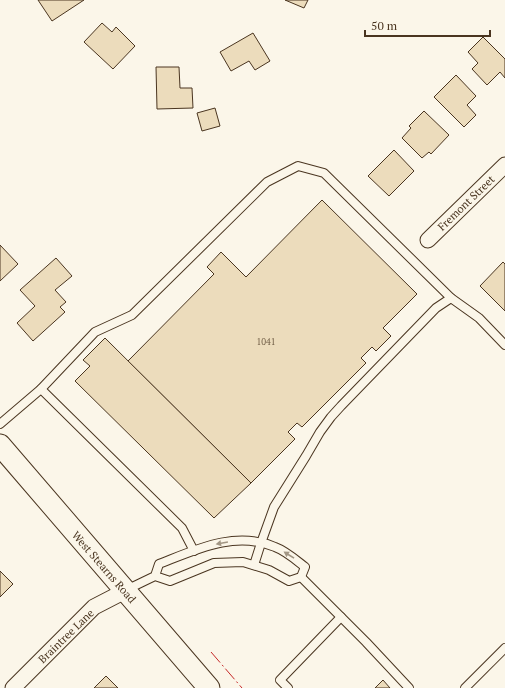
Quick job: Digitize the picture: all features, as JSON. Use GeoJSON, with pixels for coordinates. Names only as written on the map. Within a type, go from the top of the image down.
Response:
{"type":"FeatureCollection","features":[{"type":"Feature","properties":{"kind":"main road","name":"West Stearns Road"},"geometry":{"type":"LineString","coordinates":[[0,445],[208,688]]}},
{"type":"Feature","properties":{"kind":"street","name":"Fremont Street"},"geometry":{"type":"LineString","coordinates":[[428,240],[505,165]]}},
{"type":"Feature","properties":{"kind":"street","name":"Braintree Lane"},"geometry":{"type":"LineString","coordinates":[[13,688],[94,607],[125,591]]}},
{"type":"Feature","properties":{"kind":"lane"},"geometry":{"type":"LineString","coordinates":[[0,424],[41,389],[95,332],[132,315],[267,182],[298,166],[324,173],[451,298],[479,318],[505,345]]}},
{"type":"Feature","properties":{"kind":"lane"},"geometry":{"type":"LineString","coordinates":[[254,565],[274,506],[331,417],[436,308],[451,298]]}},
{"type":"Feature","properties":{"kind":"lane"},"geometry":{"type":"LineString","coordinates":[[41,389],[182,528],[194,551]]}},
{"type":"Feature","properties":{"kind":"lane"},"geometry":{"type":"LineString","coordinates":[[125,591],[155,576],[170,581],[214,563],[243,562],[269,570],[290,581],[301,577],[305,567],[275,547],[261,542],[245,540],[224,542],[158,564],[155,576]]}},
{"type":"Feature","properties":{"kind":"lane"},"geometry":{"type":"LineString","coordinates":[[301,577],[409,688]]}},
{"type":"Feature","properties":{"kind":"lane"},"geometry":{"type":"LineString","coordinates":[[288,688],[280,680],[341,617]]}},
{"type":"Feature","properties":{"kind":"lane"},"geometry":{"type":"LineString","coordinates":[[465,688],[505,648]]}},
{"type":"Feature","properties":{"kind":"building"},"geometry":{"type":"Polygon","coordinates":[[[38,0],[84,0],[52,21],[38,0]]]}},
{"type":"Feature","properties":{"kind":"building"},"geometry":{"type":"Polygon","coordinates":[[[285,0],[308,0],[304,8],[285,0]]]}},
{"type":"Feature","properties":{"kind":"building"},"geometry":{"type":"Polygon","coordinates":[[[102,23],[112,32],[116,27],[135,46],[113,69],[84,42],[102,23]]]}},
{"type":"Feature","properties":{"kind":"building"},"geometry":{"type":"Polygon","coordinates":[[[253,33],[270,61],[255,70],[249,61],[231,71],[220,52],[253,33]]]}},
{"type":"Feature","properties":{"kind":"building"},"geometry":{"type":"Polygon","coordinates":[[[483,37],[505,59],[505,78],[500,72],[487,85],[472,69],[478,63],[468,52],[483,37]]]}},
{"type":"Feature","properties":{"kind":"building"},"geometry":{"type":"Polygon","coordinates":[[[156,67],[179,67],[180,88],[192,88],[193,108],[157,109],[156,67]]]}},
{"type":"Feature","properties":{"kind":"building"},"geometry":{"type":"Polygon","coordinates":[[[456,75],[476,96],[467,105],[476,115],[464,127],[434,97],[456,75]]]}},
{"type":"Feature","properties":{"kind":"building"},"geometry":{"type":"Polygon","coordinates":[[[215,108],[220,126],[202,131],[197,113],[215,108]]]}},
{"type":"Feature","properties":{"kind":"building"},"geometry":{"type":"Polygon","coordinates":[[[424,111],[449,135],[431,154],[429,152],[422,158],[402,138],[411,128],[409,126],[424,111]]]}},
{"type":"Feature","properties":{"kind":"building"},"geometry":{"type":"Polygon","coordinates":[[[394,150],[414,171],[389,196],[368,176],[394,150]]]}},
{"type":"Feature","properties":{"kind":"building"},"geometry":{"type":"Polygon","coordinates":[[[322,200],[417,294],[383,328],[391,336],[376,351],[372,347],[361,358],[366,363],[302,427],[297,423],[288,432],[295,439],[251,483],[128,361],[214,274],[207,267],[221,252],[246,277],[322,200]]]}},
{"type":"Feature","properties":{"kind":"building"},"geometry":{"type":"Polygon","coordinates":[[[0,245],[18,264],[0,281],[0,245]]]}},
{"type":"Feature","properties":{"kind":"building"},"geometry":{"type":"Polygon","coordinates":[[[56,258],[72,276],[55,290],[66,302],[60,307],[65,312],[33,341],[17,323],[35,306],[20,290],[56,258]]]}},
{"type":"Feature","properties":{"kind":"building"},"geometry":{"type":"Polygon","coordinates":[[[503,262],[505,264],[505,311],[480,286],[503,262]]]}},
{"type":"Feature","properties":{"kind":"building"},"geometry":{"type":"Polygon","coordinates":[[[105,338],[251,483],[214,518],[75,381],[90,366],[83,360],[105,338]]]}},
{"type":"Feature","properties":{"kind":"building"},"geometry":{"type":"Polygon","coordinates":[[[0,571],[13,584],[0,597],[0,571]]]}},
{"type":"Feature","properties":{"kind":"building"},"geometry":{"type":"Polygon","coordinates":[[[106,676],[118,688],[94,688],[106,676]]]}},
{"type":"Feature","properties":{"kind":"building"},"geometry":{"type":"Polygon","coordinates":[[[383,680],[390,688],[375,688],[383,680]]]}},
{"type":"Feature","properties":{"kind":"power"},"geometry":{"type":"LineString","coordinates":[[211,652],[242,688]]}}]}
